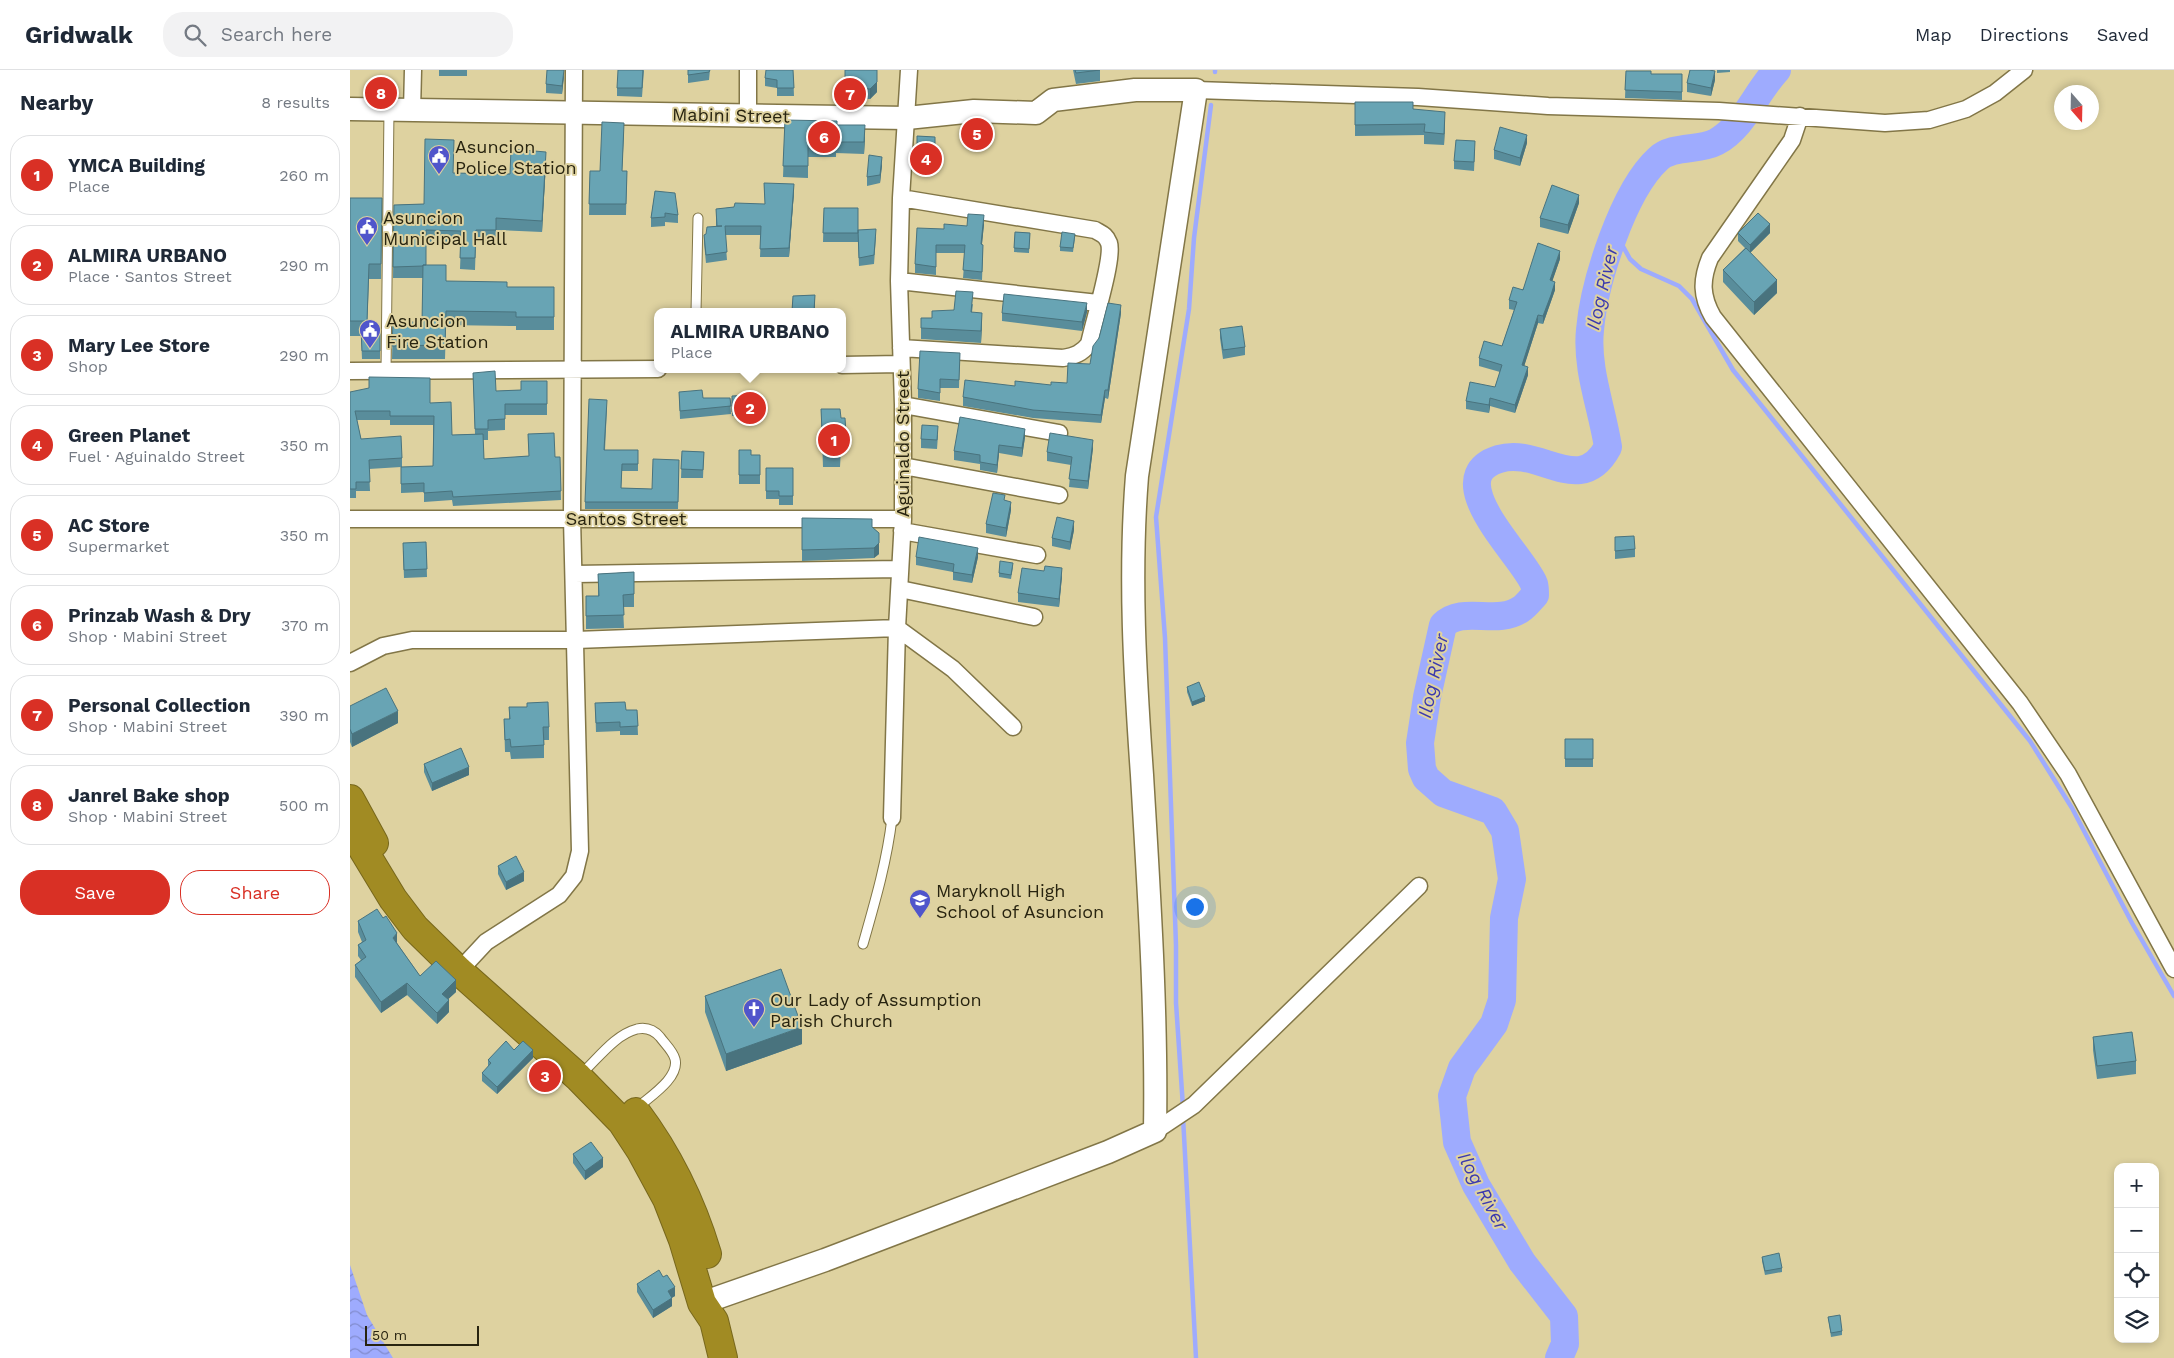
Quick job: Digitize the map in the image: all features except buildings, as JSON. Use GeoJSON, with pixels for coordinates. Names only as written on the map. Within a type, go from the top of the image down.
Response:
{"type":"FeatureCollection","features":[{"type":"Feature","properties":{"kind":"highway"},"geometry":{"type":"LineString","coordinates":[[350,799],[398,896]]}},
{"type":"Feature","properties":{"kind":"highway"},"geometry":{"type":"LineString","coordinates":[[350,828],[398,896],[464,966],[585,1071],[628,1116],[659,1143],[684,1190],[704,1246],[711,1308],[724,1358]]}},
{"type":"Feature","properties":{"kind":"street"},"geometry":{"type":"LineString","coordinates":[[412,111],[413,70]]}},
{"type":"Feature","properties":{"kind":"street"},"geometry":{"type":"LineString","coordinates":[[464,966],[486,942],[559,895],[574,876],[580,851],[575,574],[572,518],[574,70]]}},
{"type":"Feature","properties":{"kind":"street"},"geometry":{"type":"LineString","coordinates":[[748,70],[748,115]]}},
{"type":"Feature","properties":{"kind":"street","name":"Aguinaldo Street"},"geometry":{"type":"LineString","coordinates":[[892,818],[897,628],[903,525],[903,405],[899,281],[901,198],[909,70]]}},
{"type":"Feature","properties":{"kind":"street"},"geometry":{"type":"LineString","coordinates":[[1155,1131],[1156,1016],[1133,630],[1133,526],[1137,476],[1196,90],[1418,97],[1548,106],[1718,111],[1886,123],[1928,120],[1966,109],[1994,93],[2024,70]]}},
{"type":"Feature","properties":{"kind":"street","name":"Mabini Street"},"geometry":{"type":"LineString","coordinates":[[350,109],[907,118],[974,112],[1036,113],[1053,100],[1135,90],[1196,90]]}},
{"type":"Feature","properties":{"kind":"street"},"geometry":{"type":"LineString","coordinates":[[1800,116],[1792,140],[1710,258],[1704,274],[1703,291],[1705,304],[1712,317],[2020,704],[2068,774],[2174,969]]}},
{"type":"Feature","properties":{"kind":"street"},"geometry":{"type":"LineString","coordinates":[[846,364],[901,356],[1063,358],[1083,352],[1089,344],[1110,259],[1110,244],[1105,235],[1076,227],[901,198]]}},
{"type":"Feature","properties":{"kind":"street"},"geometry":{"type":"LineString","coordinates":[[899,281],[1098,303]]}},
{"type":"Feature","properties":{"kind":"street"},"geometry":{"type":"LineString","coordinates":[[350,371],[654,369]]}},
{"type":"Feature","properties":{"kind":"street"},"geometry":{"type":"LineString","coordinates":[[903,405],[1059,433]]}},
{"type":"Feature","properties":{"kind":"street"},"geometry":{"type":"LineString","coordinates":[[903,466],[1059,495]]}},
{"type":"Feature","properties":{"kind":"street","name":"Santos Street"},"geometry":{"type":"LineString","coordinates":[[350,519],[572,518],[903,525],[1037,555]]}},
{"type":"Feature","properties":{"kind":"street"},"geometry":{"type":"LineString","coordinates":[[575,574],[900,569]]}},
{"type":"Feature","properties":{"kind":"street"},"geometry":{"type":"LineString","coordinates":[[900,589],[1034,617]]}},
{"type":"Feature","properties":{"kind":"street"},"geometry":{"type":"LineString","coordinates":[[350,663],[383,646],[412,640],[576,640],[897,628],[953,669],[1013,727]]}},
{"type":"Feature","properties":{"kind":"street"},"geometry":{"type":"LineString","coordinates":[[711,1308],[825,1260],[1108,1152],[1155,1131],[1194,1105],[1419,886]]}},
{"type":"Feature","properties":{"kind":"lane"},"geometry":{"type":"LineString","coordinates":[[386,371],[389,110]]}},
{"type":"Feature","properties":{"kind":"lane"},"geometry":{"type":"LineString","coordinates":[[696,308],[698,218]]}},
{"type":"Feature","properties":{"kind":"lane"},"geometry":{"type":"LineString","coordinates":[[863,944],[880,888],[890,844],[892,818]]}},
{"type":"Feature","properties":{"kind":"lane"},"geometry":{"type":"LineString","coordinates":[[585,1071],[628,1032],[648,1028],[656,1033],[672,1052],[676,1060],[675,1070],[670,1078],[628,1116]]}},
{"type":"Feature","properties":{"kind":"water"},"geometry":{"type":"Polygon","coordinates":[[[350,1265],[367,1315],[393,1358],[350,1358],[350,1265]]]}},
{"type":"Feature","properties":{"kind":"waterway","name":"Ilog River"},"geometry":{"type":"LineString","coordinates":[[1559,1358],[1565,1344],[1564,1316],[1522,1262],[1476,1185],[1457,1142],[1452,1096],[1462,1068],[1494,1024],[1502,1000],[1504,918],[1512,879],[1505,831],[1493,811],[1443,793],[1426,778],[1422,769],[1420,743],[1427,697],[1443,625],[1451,619],[1460,616],[1502,616],[1512,614],[1523,608],[1535,595],[1534,584],[1502,538],[1480,500],[1477,483],[1482,469],[1499,459],[1514,457],[1529,459],[1558,468],[1585,469],[1597,462],[1608,447],[1592,374],[1589,345],[1590,330],[1597,288],[1604,264],[1612,239],[1633,193],[1645,174],[1664,155],[1678,150],[1709,145],[1726,136],[1742,118],[1777,70]]}},
{"type":"Feature","properties":{"kind":"waterway"},"geometry":{"type":"LineString","coordinates":[[1183,1107],[1176,1003],[1176,945],[1165,638],[1156,517],[1189,309],[1194,238],[1211,105]]}},
{"type":"Feature","properties":{"kind":"waterway"},"geometry":{"type":"LineString","coordinates":[[1615,232],[1630,259],[1641,269],[1679,286],[1692,299],[1733,370],[2030,741],[2072,808],[2132,923],[2174,996]]}},
{"type":"Feature","properties":{"kind":"waterway"},"geometry":{"type":"LineString","coordinates":[[1183,1117],[1196,1358]]}},
{"type":"Feature","properties":{"kind":"place","name":"Janrel Bake shop"},"geometry":{"type":"Point","coordinates":[381,93]}},
{"type":"Feature","properties":{"kind":"place","name":"Personal Collection"},"geometry":{"type":"Point","coordinates":[850,94]}},
{"type":"Feature","properties":{"kind":"place","name":"AC Store"},"geometry":{"type":"Point","coordinates":[977,134]}},
{"type":"Feature","properties":{"kind":"place","name":"Prinzab Wash & Dry"},"geometry":{"type":"Point","coordinates":[824,137]}},
{"type":"Feature","properties":{"kind":"place","name":"Green Planet"},"geometry":{"type":"Point","coordinates":[926,159]}},
{"type":"Feature","properties":{"kind":"place","name":"Asuncion Police Station"},"geometry":{"type":"Point","coordinates":[439,175]}},
{"type":"Feature","properties":{"kind":"place","name":"Asuncion Municipal Hall"},"geometry":{"type":"Point","coordinates":[367,246]}},
{"type":"Feature","properties":{"kind":"place","name":"Asuncion Fire Station"},"geometry":{"type":"Point","coordinates":[370,349]}},
{"type":"Feature","properties":{"kind":"place","name":"ALMIRA URBANO"},"geometry":{"type":"Point","coordinates":[750,408]}},
{"type":"Feature","properties":{"kind":"place","name":"YMCA Building"},"geometry":{"type":"Point","coordinates":[834,440]}},
{"type":"Feature","properties":{"kind":"place","name":"Maryknoll High School of Asuncion"},"geometry":{"type":"Point","coordinates":[920,919]}},
{"type":"Feature","properties":{"kind":"place","name":"Our Lady of Assumption Parish Church"},"geometry":{"type":"Point","coordinates":[754,1028]}},
{"type":"Feature","properties":{"kind":"place","name":"Mary Lee Store"},"geometry":{"type":"Point","coordinates":[545,1076]}}]}
